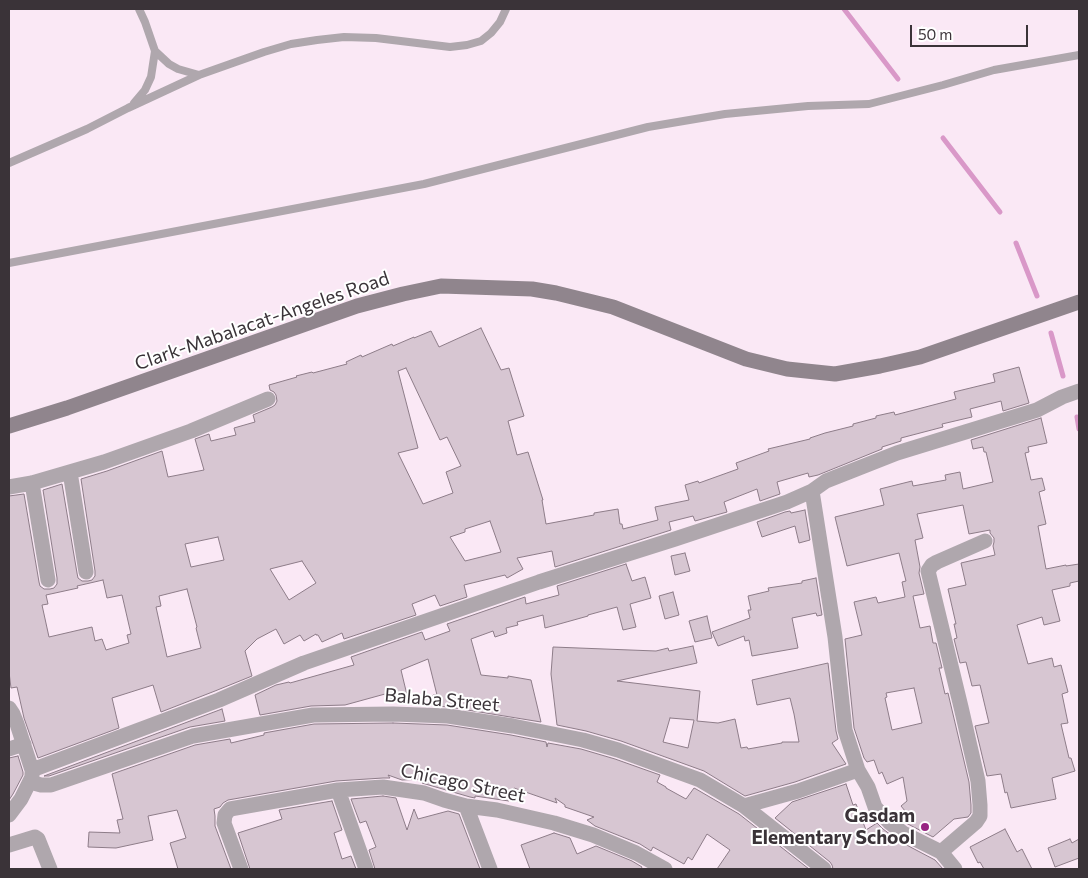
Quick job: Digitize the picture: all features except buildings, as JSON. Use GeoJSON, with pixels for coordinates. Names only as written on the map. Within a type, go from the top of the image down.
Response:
{"type":"FeatureCollection","features":[{"type":"Feature","properties":{"kind":"main road","name":"Clark-Mabalacat-Angeles Road"},"geometry":{"type":"LineString","coordinates":[[9,426],[67,408],[357,306],[441,286],[532,289],[556,294],[613,307],[746,359],[786,368],[835,374],[920,357],[1079,302]]}},
{"type":"Feature","properties":{"kind":"street"},"geometry":{"type":"LineString","coordinates":[[31,776],[219,700],[304,663],[539,582],[787,502],[826,481],[896,453],[1029,413],[1079,391]]}},
{"type":"Feature","properties":{"kind":"street"},"geometry":{"type":"LineString","coordinates":[[9,488],[104,462],[191,431],[268,399]]}},
{"type":"Feature","properties":{"kind":"street"},"geometry":{"type":"LineString","coordinates":[[70,472],[86,572]]}},
{"type":"Feature","properties":{"kind":"street"},"geometry":{"type":"LineString","coordinates":[[32,483],[48,580]]}},
{"type":"Feature","properties":{"kind":"street"},"geometry":{"type":"LineString","coordinates":[[812,490],[835,637],[846,730],[858,770],[868,787],[875,807],[889,822],[903,833],[941,852],[955,869]]}},
{"type":"Feature","properties":{"kind":"street"},"geometry":{"type":"LineString","coordinates":[[941,852],[976,822],[980,816],[980,805],[978,780],[928,571],[937,562],[985,541]]}},
{"type":"Feature","properties":{"kind":"street"},"geometry":{"type":"LineString","coordinates":[[9,708],[24,744],[31,776],[21,799],[9,815]]}},
{"type":"Feature","properties":{"kind":"street","name":"Balaba Street"},"geometry":{"type":"LineString","coordinates":[[31,776],[41,785],[51,785],[193,736],[313,715],[393,714],[448,716],[514,726],[583,740],[618,750],[700,780],[744,806],[824,869]]}},
{"type":"Feature","properties":{"kind":"street"},"geometry":{"type":"LineString","coordinates":[[9,749],[24,744]]}},
{"type":"Feature","properties":{"kind":"street"},"geometry":{"type":"LineString","coordinates":[[744,806],[798,791],[858,770]]}},
{"type":"Feature","properties":{"kind":"street","name":"Chicago Street"},"geometry":{"type":"LineString","coordinates":[[241,869],[224,823],[225,815],[230,810],[338,790],[383,787],[424,793],[466,806],[497,810],[594,835],[636,853],[665,869]]}},
{"type":"Feature","properties":{"kind":"street"},"geometry":{"type":"LineString","coordinates":[[338,790],[366,869]]}},
{"type":"Feature","properties":{"kind":"street"},"geometry":{"type":"LineString","coordinates":[[466,806],[490,869]]}},
{"type":"Feature","properties":{"kind":"street"},"geometry":{"type":"LineString","coordinates":[[9,845],[35,837],[38,839],[50,869]]}},
{"type":"Feature","properties":{"kind":"lane"},"geometry":{"type":"LineString","coordinates":[[139,9],[155,51],[169,64],[178,69],[199,75]]}},
{"type":"Feature","properties":{"kind":"lane"},"geometry":{"type":"LineString","coordinates":[[9,163],[87,129],[199,75],[282,47],[317,40],[344,38],[376,38],[450,47],[467,45],[481,40],[491,33],[500,22],[506,9]]}},
{"type":"Feature","properties":{"kind":"lane"},"geometry":{"type":"LineString","coordinates":[[128,108],[145,90],[151,76],[155,51]]}},
{"type":"Feature","properties":{"kind":"lane"},"geometry":{"type":"LineString","coordinates":[[9,263],[424,184],[648,127],[725,114],[808,106],[869,104],[994,70],[1079,55]]}},
{"type":"Feature","properties":{"kind":"waterway"},"geometry":{"type":"LineString","coordinates":[[844,9],[898,79]]}},
{"type":"Feature","properties":{"kind":"waterway"},"geometry":{"type":"LineString","coordinates":[[943,138],[1000,212]]}},
{"type":"Feature","properties":{"kind":"waterway"},"geometry":{"type":"LineString","coordinates":[[1016,243],[1037,296]]}},
{"type":"Feature","properties":{"kind":"waterway"},"geometry":{"type":"LineString","coordinates":[[1051,333],[1063,376]]}},
{"type":"Feature","properties":{"kind":"waterway"},"geometry":{"type":"LineString","coordinates":[[1077,417],[1079,429]]}},
{"type":"Feature","properties":{"kind":"place","name":"Gasdam Elementary School"},"geometry":{"type":"Point","coordinates":[925,827]}}]}
